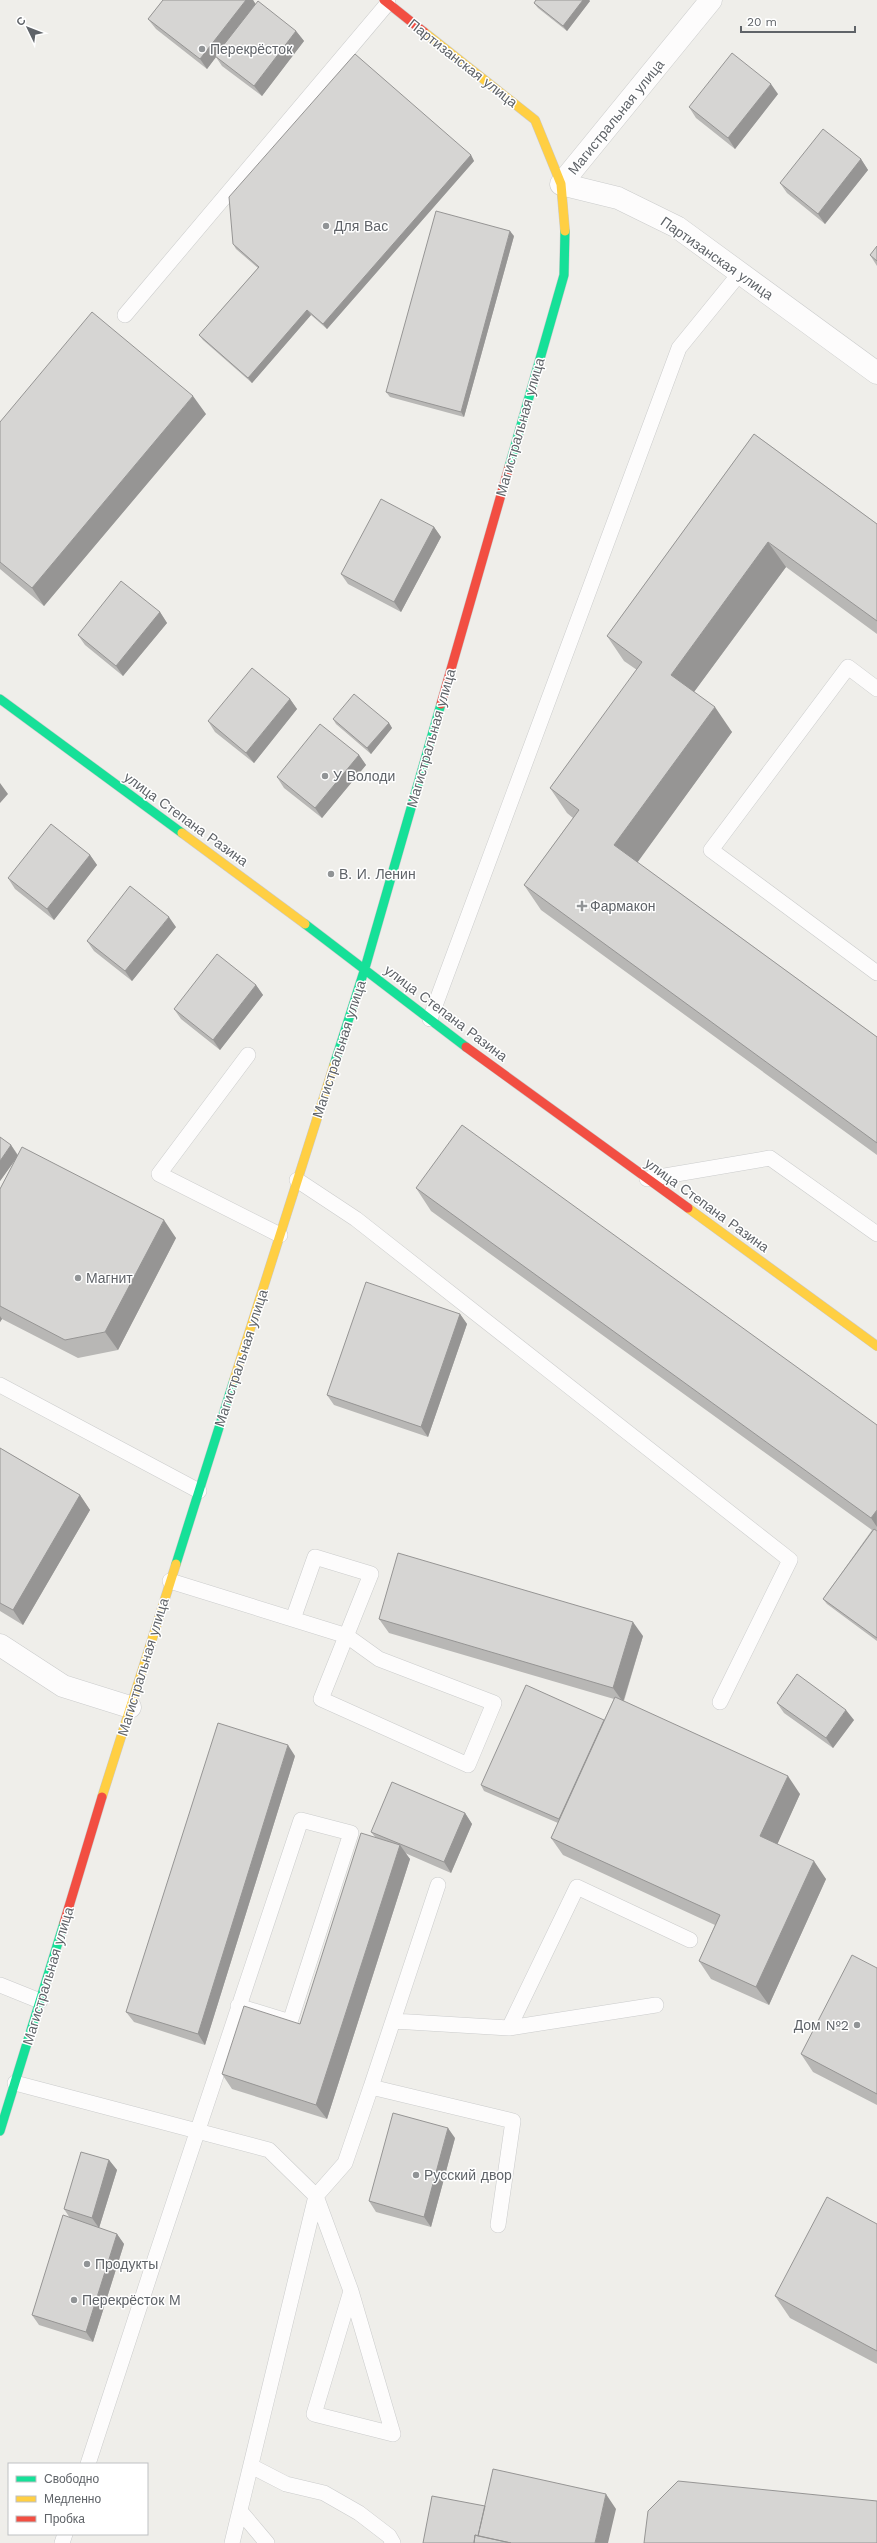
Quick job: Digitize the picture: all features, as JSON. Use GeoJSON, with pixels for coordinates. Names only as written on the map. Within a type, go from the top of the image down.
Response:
{"type":"FeatureCollection","features":[{"type":"Feature","properties":{"kind":"street","name":"Магистральная улица"},"geometry":{"type":"LineString","coordinates":[[0,2131],[130,1707],[365,968],[564,275],[565,235],[561,184],[711,0]]}},
{"type":"Feature","properties":{"kind":"street","name":"Партизанская улица"},"geometry":{"type":"LineString","coordinates":[[386,2],[535,120],[561,184],[618,198],[650,212],[677,228],[877,373]]}},
{"type":"Feature","properties":{"kind":"street","name":"улица Степана Разина"},"geometry":{"type":"LineString","coordinates":[[0,699],[365,968],[430,1019],[877,1346]]}},
{"type":"Feature","properties":{"kind":"street"},"geometry":{"type":"LineString","coordinates":[[0,1645],[63,1686],[130,1707]]}},
{"type":"Feature","properties":{"kind":"lane"},"geometry":{"type":"LineString","coordinates":[[125,315],[386,2]]}},
{"type":"Feature","properties":{"kind":"lane"},"geometry":{"type":"LineString","coordinates":[[430,1019],[679,348],[740,274]]}},
{"type":"Feature","properties":{"kind":"lane"},"geometry":{"type":"LineString","coordinates":[[877,689],[848,667],[712,850],[877,973]]}},
{"type":"Feature","properties":{"kind":"lane"},"geometry":{"type":"LineString","coordinates":[[248,1055],[159,1174],[280,1235]]}},
{"type":"Feature","properties":{"kind":"lane"},"geometry":{"type":"LineString","coordinates":[[647,1179],[770,1158],[877,1234]]}},
{"type":"Feature","properties":{"kind":"lane"},"geometry":{"type":"LineString","coordinates":[[297,1180],[356,1219],[790,1560],[720,1702]]}},
{"type":"Feature","properties":{"kind":"lane"},"geometry":{"type":"LineString","coordinates":[[0,1385],[199,1491]]}},
{"type":"Feature","properties":{"kind":"lane"},"geometry":{"type":"LineString","coordinates":[[170,1581],[347,1636],[379,1659],[494,1703],[468,1766],[321,1699],[347,1636],[371,1574],[315,1557],[293,1619]]}},
{"type":"Feature","properties":{"kind":"lane"},"geometry":{"type":"LineString","coordinates":[[88,2463],[238,2006],[301,1820],[351,1833],[290,2022],[238,2006]]}},
{"type":"Feature","properties":{"kind":"lane"},"geometry":{"type":"LineString","coordinates":[[232,2543],[316,2196],[345,2163],[438,1886]]}},
{"type":"Feature","properties":{"kind":"lane"},"geometry":{"type":"LineString","coordinates":[[509,2028],[577,1887],[690,1940]]}},
{"type":"Feature","properties":{"kind":"lane"},"geometry":{"type":"LineString","coordinates":[[0,1985],[40,2001]]}},
{"type":"Feature","properties":{"kind":"lane"},"geometry":{"type":"LineString","coordinates":[[393,2021],[509,2028],[656,2005]]}},
{"type":"Feature","properties":{"kind":"lane"},"geometry":{"type":"LineString","coordinates":[[15,2082],[269,2150],[316,2196],[351,2291],[393,2434],[314,2414],[351,2291]]}},
{"type":"Feature","properties":{"kind":"lane"},"geometry":{"type":"LineString","coordinates":[[371,2087],[513,2121],[498,2225]]}},
{"type":"Feature","properties":{"kind":"lane"},"geometry":{"type":"LineString","coordinates":[[251,2466],[286,2484],[324,2493],[359,2513],[389,2536],[393,2543]]}},
{"type":"Feature","properties":{"kind":"lane"},"geometry":{"type":"LineString","coordinates":[[240,2511],[267,2543]]}},
{"type":"Feature","properties":{"kind":"building","name":"Перекрёсток"},"geometry":{"type":"Polygon","coordinates":[[[163,0],[246,0],[200,59],[148,19],[163,0]]]}},
{"type":"Feature","properties":{"kind":"building"},"geometry":{"type":"Polygon","coordinates":[[[536,0],[583,0],[563,26],[534,3],[536,0]]]}},
{"type":"Feature","properties":{"kind":"building"},"geometry":{"type":"Polygon","coordinates":[[[258,1],[296,31],[254,86],[215,56],[258,1]]]}},
{"type":"Feature","properties":{"kind":"building"},"geometry":{"type":"Polygon","coordinates":[[[732,53],[771,84],[728,138],[689,107],[732,53]]]}},
{"type":"Feature","properties":{"kind":"building","name":"Для Вас"},"geometry":{"type":"Polygon","coordinates":[[[355,54],[471,155],[323,324],[307,310],[248,378],[199,335],[259,267],[233,244],[229,197],[355,54]]]}},
{"type":"Feature","properties":{"kind":"building"},"geometry":{"type":"Polygon","coordinates":[[[823,129],[861,159],[818,214],[780,183],[823,129]]]}},
{"type":"Feature","properties":{"kind":"building"},"geometry":{"type":"Polygon","coordinates":[[[436,211],[510,231],[461,412],[386,392],[436,211]]]}},
{"type":"Feature","properties":{"kind":"building"},"geometry":{"type":"Polygon","coordinates":[[[877,246],[877,261],[870,255],[877,246]]]}},
{"type":"Feature","properties":{"kind":"building"},"geometry":{"type":"Polygon","coordinates":[[[92,312],[193,396],[32,588],[0,562],[0,422],[92,312]]]}},
{"type":"Feature","properties":{"kind":"building"},"geometry":{"type":"Polygon","coordinates":[[[754,434],[877,524],[877,621],[768,542],[671,675],[715,707],[614,845],[877,1037],[877,1143],[524,885],[579,810],[550,788],[642,662],[607,636],[754,434]]]}},
{"type":"Feature","properties":{"kind":"building"},"geometry":{"type":"Polygon","coordinates":[[[381,499],[434,527],[394,602],[341,574],[381,499]]]}},
{"type":"Feature","properties":{"kind":"building"},"geometry":{"type":"Polygon","coordinates":[[[121,581],[160,612],[116,666],[78,635],[121,581]]]}},
{"type":"Feature","properties":{"kind":"building"},"geometry":{"type":"Polygon","coordinates":[[[252,668],[290,699],[246,753],[208,721],[252,668]]]}},
{"type":"Feature","properties":{"kind":"building"},"geometry":{"type":"Polygon","coordinates":[[[354,694],[389,723],[367,748],[333,719],[354,694]]]}},
{"type":"Feature","properties":{"kind":"building","name":"У Володи"},"geometry":{"type":"Polygon","coordinates":[[[320,724],[359,755],[315,808],[277,777],[320,724]]]}},
{"type":"Feature","properties":{"kind":"building"},"geometry":{"type":"Polygon","coordinates":[[[51,824],[90,855],[47,909],[8,878],[51,824]]]}},
{"type":"Feature","properties":{"kind":"building"},"geometry":{"type":"Polygon","coordinates":[[[130,886],[169,917],[125,971],[87,941],[130,886]]]}},
{"type":"Feature","properties":{"kind":"building"},"geometry":{"type":"Polygon","coordinates":[[[217,954],[256,985],[213,1040],[174,1009],[217,954]]]}},
{"type":"Feature","properties":{"kind":"building"},"geometry":{"type":"Polygon","coordinates":[[[462,1125],[877,1425],[877,1510],[871,1518],[416,1188],[462,1125]]]}},
{"type":"Feature","properties":{"kind":"building"},"geometry":{"type":"Polygon","coordinates":[[[0,1137],[11,1145],[0,1161],[0,1137]]]}},
{"type":"Feature","properties":{"kind":"building","name":"Магнит"},"geometry":{"type":"Polygon","coordinates":[[[22,1147],[164,1220],[105,1332],[65,1340],[0,1306],[0,1189],[22,1147]]]}},
{"type":"Feature","properties":{"kind":"building"},"geometry":{"type":"Polygon","coordinates":[[[366,1282],[460,1314],[421,1427],[327,1395],[366,1282]]]}},
{"type":"Feature","properties":{"kind":"building"},"geometry":{"type":"Polygon","coordinates":[[[0,1448],[80,1495],[13,1610],[0,1603],[0,1448]]]}},
{"type":"Feature","properties":{"kind":"building"},"geometry":{"type":"Polygon","coordinates":[[[874,1529],[877,1531],[877,1638],[823,1599],[874,1529]]]}},
{"type":"Feature","properties":{"kind":"building"},"geometry":{"type":"Polygon","coordinates":[[[398,1553],[633,1622],[613,1688],[379,1619],[398,1553]]]}},
{"type":"Feature","properties":{"kind":"building"},"geometry":{"type":"Polygon","coordinates":[[[797,1674],[846,1710],[826,1738],[777,1703],[797,1674]]]}},
{"type":"Feature","properties":{"kind":"building"},"geometry":{"type":"Polygon","coordinates":[[[526,1685],[604,1720],[559,1819],[481,1785],[526,1685]]]}},
{"type":"Feature","properties":{"kind":"building"},"geometry":{"type":"Polygon","coordinates":[[[615,1697],[788,1776],[760,1836],[814,1861],[756,1987],[699,1961],[720,1915],[551,1838],[615,1697]]]}},
{"type":"Feature","properties":{"kind":"building"},"geometry":{"type":"Polygon","coordinates":[[[218,1723],[288,1745],[198,2034],[126,2012],[218,1723]]]}},
{"type":"Feature","properties":{"kind":"building"},"geometry":{"type":"Polygon","coordinates":[[[392,1782],[465,1813],[444,1862],[371,1832],[392,1782]]]}},
{"type":"Feature","properties":{"kind":"building"},"geometry":{"type":"Polygon","coordinates":[[[361,1833],[400,1845],[316,2105],[222,2074],[244,2006],[300,2024],[361,1833]]]}},
{"type":"Feature","properties":{"kind":"building","name":"Дом №2"},"geometry":{"type":"Polygon","coordinates":[[[852,1955],[877,1968],[877,2094],[801,2054],[852,1955]]]}},
{"type":"Feature","properties":{"kind":"building","name":"Русский двор"},"geometry":{"type":"Polygon","coordinates":[[[393,2113],[448,2128],[424,2217],[369,2201],[393,2113]]]}},
{"type":"Feature","properties":{"kind":"building"},"geometry":{"type":"Polygon","coordinates":[[[81,2152],[109,2160],[92,2218],[64,2209],[81,2152]]]}},
{"type":"Feature","properties":{"kind":"building"},"geometry":{"type":"Polygon","coordinates":[[[827,2197],[877,2224],[877,2351],[775,2296],[827,2197]]]}},
{"type":"Feature","properties":{"kind":"building"},"geometry":{"type":"Polygon","coordinates":[[[63,2215],[117,2234],[86,2332],[32,2315],[63,2215]]]}},
{"type":"Feature","properties":{"kind":"building"},"geometry":{"type":"Polygon","coordinates":[[[493,2469],[606,2494],[595,2543],[511,2543],[478,2536],[493,2469]]]}},
{"type":"Feature","properties":{"kind":"building"},"geometry":{"type":"Polygon","coordinates":[[[678,2481],[877,2501],[877,2543],[644,2543],[648,2511],[678,2481]]]}},
{"type":"Feature","properties":{"kind":"building"},"geometry":{"type":"Polygon","coordinates":[[[432,2496],[485,2506],[478,2536],[475,2535],[474,2543],[423,2543],[432,2496]]]}},
{"type":"Feature","properties":{"kind":"building"},"geometry":{"type":"Polygon","coordinates":[[[475,2535],[511,2543],[474,2543],[475,2535]]]}},
{"type":"Feature","properties":{"kind":"traffic: fast"},"geometry":{"type":"LineString","coordinates":[[509,467],[564,275],[565,231]]}},
{"type":"Feature","properties":{"kind":"traffic: fast"},"geometry":{"type":"LineString","coordinates":[[0,699],[182,833]]}},
{"type":"Feature","properties":{"kind":"traffic: fast"},"geometry":{"type":"LineString","coordinates":[[334,1065],[365,968],[441,704]]}},
{"type":"Feature","properties":{"kind":"traffic: fast"},"geometry":{"type":"LineString","coordinates":[[305,924],[466,1047]]}},
{"type":"Feature","properties":{"kind":"traffic: fast"},"geometry":{"type":"LineString","coordinates":[[176,1564],[234,1380]]}},
{"type":"Feature","properties":{"kind":"traffic: fast"},"geometry":{"type":"LineString","coordinates":[[0,2131],[64,1923]]}},
{"type":"Feature","properties":{"kind":"traffic: slow"},"geometry":{"type":"LineString","coordinates":[[424,32],[535,120],[561,184],[565,231]]}},
{"type":"Feature","properties":{"kind":"traffic: slow"},"geometry":{"type":"LineString","coordinates":[[182,833],[305,924]]}},
{"type":"Feature","properties":{"kind":"traffic: slow"},"geometry":{"type":"LineString","coordinates":[[234,1380],[334,1065]]}},
{"type":"Feature","properties":{"kind":"traffic: slow"},"geometry":{"type":"LineString","coordinates":[[688,1208],[877,1346]]}},
{"type":"Feature","properties":{"kind":"traffic: slow"},"geometry":{"type":"LineString","coordinates":[[102,1797],[176,1564]]}},
{"type":"Feature","properties":{"kind":"traffic: jam"},"geometry":{"type":"LineString","coordinates":[[384,0],[424,32]]}},
{"type":"Feature","properties":{"kind":"traffic: jam"},"geometry":{"type":"LineString","coordinates":[[441,704],[509,467]]}},
{"type":"Feature","properties":{"kind":"traffic: jam"},"geometry":{"type":"LineString","coordinates":[[466,1047],[688,1208]]}},
{"type":"Feature","properties":{"kind":"traffic: jam"},"geometry":{"type":"LineString","coordinates":[[64,1923],[102,1797]]}},
{"type":"Feature","properties":{"kind":"place","name":"Перекрёсток"},"geometry":{"type":"Point","coordinates":[202,49]}},
{"type":"Feature","properties":{"kind":"place","name":"Для Вас"},"geometry":{"type":"Point","coordinates":[326,226]}},
{"type":"Feature","properties":{"kind":"place","name":"У Володи"},"geometry":{"type":"Point","coordinates":[325,776]}},
{"type":"Feature","properties":{"kind":"place","name":"В. И. Ленин"},"geometry":{"type":"Point","coordinates":[331,874]}},
{"type":"Feature","properties":{"kind":"place","name":"Фармакон"},"geometry":{"type":"Point","coordinates":[582,906]}},
{"type":"Feature","properties":{"kind":"place","name":"Магнит"},"geometry":{"type":"Point","coordinates":[78,1278]}},
{"type":"Feature","properties":{"kind":"place","name":"Дом №2"},"geometry":{"type":"Point","coordinates":[857,2025]}},
{"type":"Feature","properties":{"kind":"place","name":"Русский двор"},"geometry":{"type":"Point","coordinates":[416,2175]}},
{"type":"Feature","properties":{"kind":"place","name":"Продукты"},"geometry":{"type":"Point","coordinates":[87,2264]}},
{"type":"Feature","properties":{"kind":"place","name":"Перекрёсток М"},"geometry":{"type":"Point","coordinates":[74,2300]}}]}
